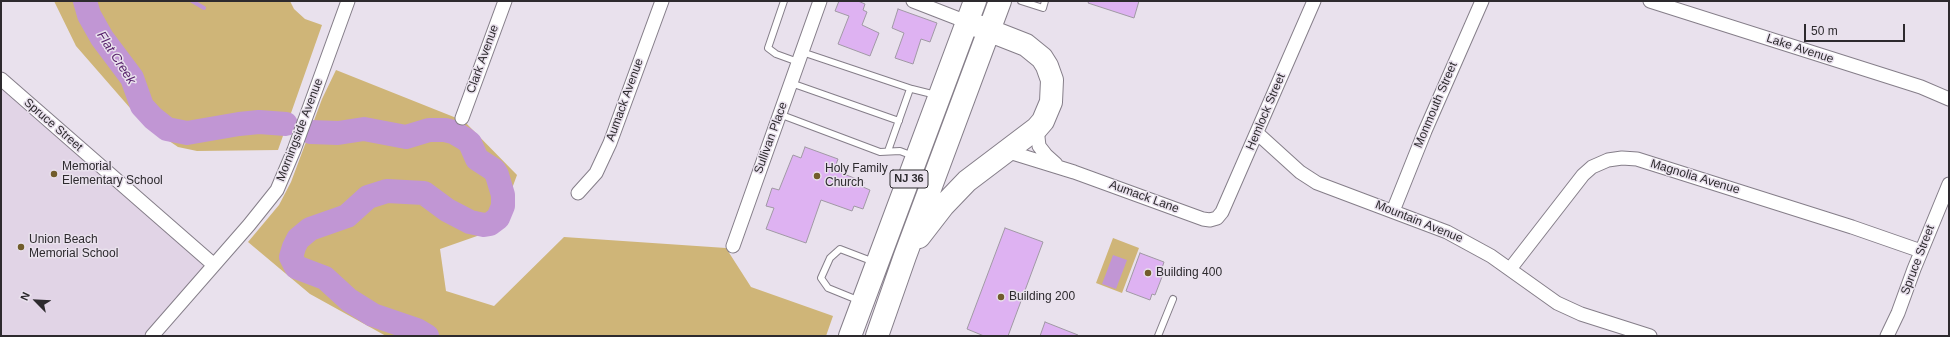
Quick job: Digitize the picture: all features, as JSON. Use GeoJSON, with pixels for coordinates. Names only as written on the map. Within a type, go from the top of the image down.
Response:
{"type":"FeatureCollection","features":[{"type":"Feature","properties":{"kind":"highway","name":"NJ 36"},"geometry":{"type":"LineString","coordinates":[[850,336],[975,1]]}},
{"type":"Feature","properties":{"kind":"highway","name":"NJ 36"},"geometry":{"type":"LineString","coordinates":[[878,336],[905,256],[1000,1]]}},
{"type":"Feature","properties":{"kind":"highway"},"geometry":{"type":"LineString","coordinates":[[905,256],[955,192],[1037,128],[1045,117],[1051,102],[1052,80],[1047,66],[1042,58],[1026,45],[967,22]]}},
{"type":"Feature","properties":{"kind":"street","name":"Morningside Avenue"},"geometry":{"type":"LineString","coordinates":[[152,336],[270,200],[283,178],[348,1]]}},
{"type":"Feature","properties":{"kind":"street","name":"Clark Avenue"},"geometry":{"type":"LineString","coordinates":[[462,118],[505,1]]}},
{"type":"Feature","properties":{"kind":"street","name":"Aumack Avenue"},"geometry":{"type":"LineString","coordinates":[[578,192],[596,173],[610,143],[662,1]]}},
{"type":"Feature","properties":{"kind":"street","name":"Sullivan Place"},"geometry":{"type":"LineString","coordinates":[[733,246],[820,1]]}},
{"type":"Feature","properties":{"kind":"street"},"geometry":{"type":"LineString","coordinates":[[913,1],[967,22]]}},
{"type":"Feature","properties":{"kind":"street","name":"Hemlock Street"},"geometry":{"type":"LineString","coordinates":[[1214,220],[1222,212],[1314,1]]}},
{"type":"Feature","properties":{"kind":"street","name":"Monmouth Street"},"geometry":{"type":"LineString","coordinates":[[1394,211],[1425,131],[1482,1]]}},
{"type":"Feature","properties":{"kind":"street","name":"Lake Avenue"},"geometry":{"type":"LineString","coordinates":[[1650,1],[1921,87],[1949,99]]}},
{"type":"Feature","properties":{"kind":"street","name":"Spruce Street"},"geometry":{"type":"LineString","coordinates":[[1,79],[214,265]]}},
{"type":"Feature","properties":{"kind":"street","name":"Aumack Lane"},"geometry":{"type":"LineString","coordinates":[[1037,128],[1039,146],[1046,156],[1054,163],[1074,172]]}},
{"type":"Feature","properties":{"kind":"street","name":"Mountain Avenue"},"geometry":{"type":"LineString","coordinates":[[1258,132],[1306,177],[1317,183],[1447,232],[1510,269],[1530,286],[1557,303],[1581,314],[1650,336]]}},
{"type":"Feature","properties":{"kind":"street","name":"Aumack Lane"},"geometry":{"type":"LineString","coordinates":[[1006,151],[1074,172],[1203,219],[1214,220]]}},
{"type":"Feature","properties":{"kind":"street","name":"Magnolia Avenue"},"geometry":{"type":"LineString","coordinates":[[1510,269],[1583,175],[1592,167],[1608,160],[1622,158],[1644,162],[1852,227],[1921,251]]}},
{"type":"Feature","properties":{"kind":"street","name":"Spruce Street"},"geometry":{"type":"LineString","coordinates":[[1887,336],[1898,313],[1921,251],[1949,184]]}},
{"type":"Feature","properties":{"kind":"lane"},"geometry":{"type":"LineString","coordinates":[[784,1],[768,48],[776,54],[800,57],[910,89],[940,95]]}},
{"type":"Feature","properties":{"kind":"lane"},"geometry":{"type":"LineString","coordinates":[[1020,1],[1043,8],[1045,1]]}},
{"type":"Feature","properties":{"kind":"lane"},"geometry":{"type":"LineString","coordinates":[[791,83],[899,121]]}},
{"type":"Feature","properties":{"kind":"lane"},"geometry":{"type":"LineString","coordinates":[[888,151],[910,89]]}},
{"type":"Feature","properties":{"kind":"lane"},"geometry":{"type":"LineString","coordinates":[[779,114],[880,152],[900,151],[917,157]]}},
{"type":"Feature","properties":{"kind":"lane"},"geometry":{"type":"LineString","coordinates":[[863,302],[828,288],[820,278],[830,258],[840,249],[878,263]]}},
{"type":"Feature","properties":{"kind":"lane"},"geometry":{"type":"LineString","coordinates":[[1158,336],[1173,300]]}},
{"type":"Feature","properties":{"kind":"shaded area"},"geometry":{"type":"Polygon","coordinates":[[[54,1],[290,1],[294,9],[305,19],[322,25],[278,150],[197,151],[178,147],[144,124],[76,46],[54,1]]]}},
{"type":"Feature","properties":{"kind":"shaded area"},"geometry":{"type":"Polygon","coordinates":[[[336,70],[464,121],[517,175],[497,229],[440,249],[446,291],[494,306],[564,237],[726,248],[751,287],[833,316],[826,336],[386,336],[310,294],[248,242],[279,205],[291,182],[322,99],[336,70]]]}},
{"type":"Feature","properties":{"kind":"shaded area","name":"Memorial Elementary School"},"geometry":{"type":"Polygon","coordinates":[[[1,82],[214,265],[152,336],[1,336],[1,82]]]}},
{"type":"Feature","properties":{"kind":"shaded area"},"geometry":{"type":"Polygon","coordinates":[[[1113,238],[1139,248],[1122,293],[1096,283],[1113,238]]]}},
{"type":"Feature","properties":{"kind":"shaded area"},"geometry":{"type":"Polygon","coordinates":[[[1113,255],[1127,260],[1116,289],[1102,284],[1113,255]]]}},
{"type":"Feature","properties":{"kind":"building"},"geometry":{"type":"Polygon","coordinates":[[[839,1],[858,1],[865,4],[863,10],[867,12],[862,25],[879,33],[870,56],[838,44],[849,16],[835,11],[839,1]]]}},
{"type":"Feature","properties":{"kind":"building"},"geometry":{"type":"Polygon","coordinates":[[[1089,1],[1139,1],[1134,18],[1088,3],[1089,1]]]}},
{"type":"Feature","properties":{"kind":"building"},"geometry":{"type":"Polygon","coordinates":[[[898,9],[937,23],[930,42],[921,39],[913,64],[895,58],[904,33],[892,28],[898,9]]]}},
{"type":"Feature","properties":{"kind":"building","name":"Holy Family Church"},"geometry":{"type":"Polygon","coordinates":[[[805,147],[838,159],[834,170],[864,182],[863,187],[870,190],[863,209],[854,206],[852,211],[821,200],[806,243],[766,229],[774,208],[766,206],[772,188],[779,190],[793,155],[801,158],[805,147]]]}},
{"type":"Feature","properties":{"kind":"building","name":"Building 200"},"geometry":{"type":"Polygon","coordinates":[[[1005,228],[1043,242],[1008,336],[984,336],[967,329],[1005,228]]]}},
{"type":"Feature","properties":{"kind":"building","name":"Building 400"},"geometry":{"type":"Polygon","coordinates":[[[1140,253],[1164,262],[1162,268],[1165,269],[1155,295],[1152,294],[1150,300],[1126,291],[1140,253]]]}},
{"type":"Feature","properties":{"kind":"building"},"geometry":{"type":"Polygon","coordinates":[[[1045,322],[1078,335],[1078,336],[1040,336],[1045,322]]]}},
{"type":"Feature","properties":{"kind":"waterway","name":"Flat Creek"},"geometry":{"type":"LineString","coordinates":[[85,1],[89,15],[102,38],[132,78],[142,106],[153,118],[167,129],[187,133],[259,122],[286,124]]}},
{"type":"Feature","properties":{"kind":"waterway"},"geometry":{"type":"LineString","coordinates":[[192,1],[204,8]]}},
{"type":"Feature","properties":{"kind":"waterway","name":"Flat Creek"},"geometry":{"type":"LineString","coordinates":[[311,132],[338,133],[364,129],[406,137],[429,130],[445,130],[453,132],[470,143],[477,159],[494,170],[497,175],[503,195],[503,206],[498,218],[490,224],[484,225],[470,222],[447,210],[424,193],[387,191],[368,197],[347,216],[310,229],[298,239],[294,247],[291,257],[296,267],[325,278],[349,300],[373,315],[417,330],[427,336]]}},
{"type":"Feature","properties":{"kind":"place","name":"Memorial Elementary School"},"geometry":{"type":"Point","coordinates":[54,174]}},
{"type":"Feature","properties":{"kind":"place","name":"Holy Family Church"},"geometry":{"type":"Point","coordinates":[817,176]}},
{"type":"Feature","properties":{"kind":"place","name":"Union Beach Memorial School"},"geometry":{"type":"Point","coordinates":[21,247]}},
{"type":"Feature","properties":{"kind":"place","name":"Building 400"},"geometry":{"type":"Point","coordinates":[1148,273]}},
{"type":"Feature","properties":{"kind":"place","name":"Building 200"},"geometry":{"type":"Point","coordinates":[1001,297]}}]}
